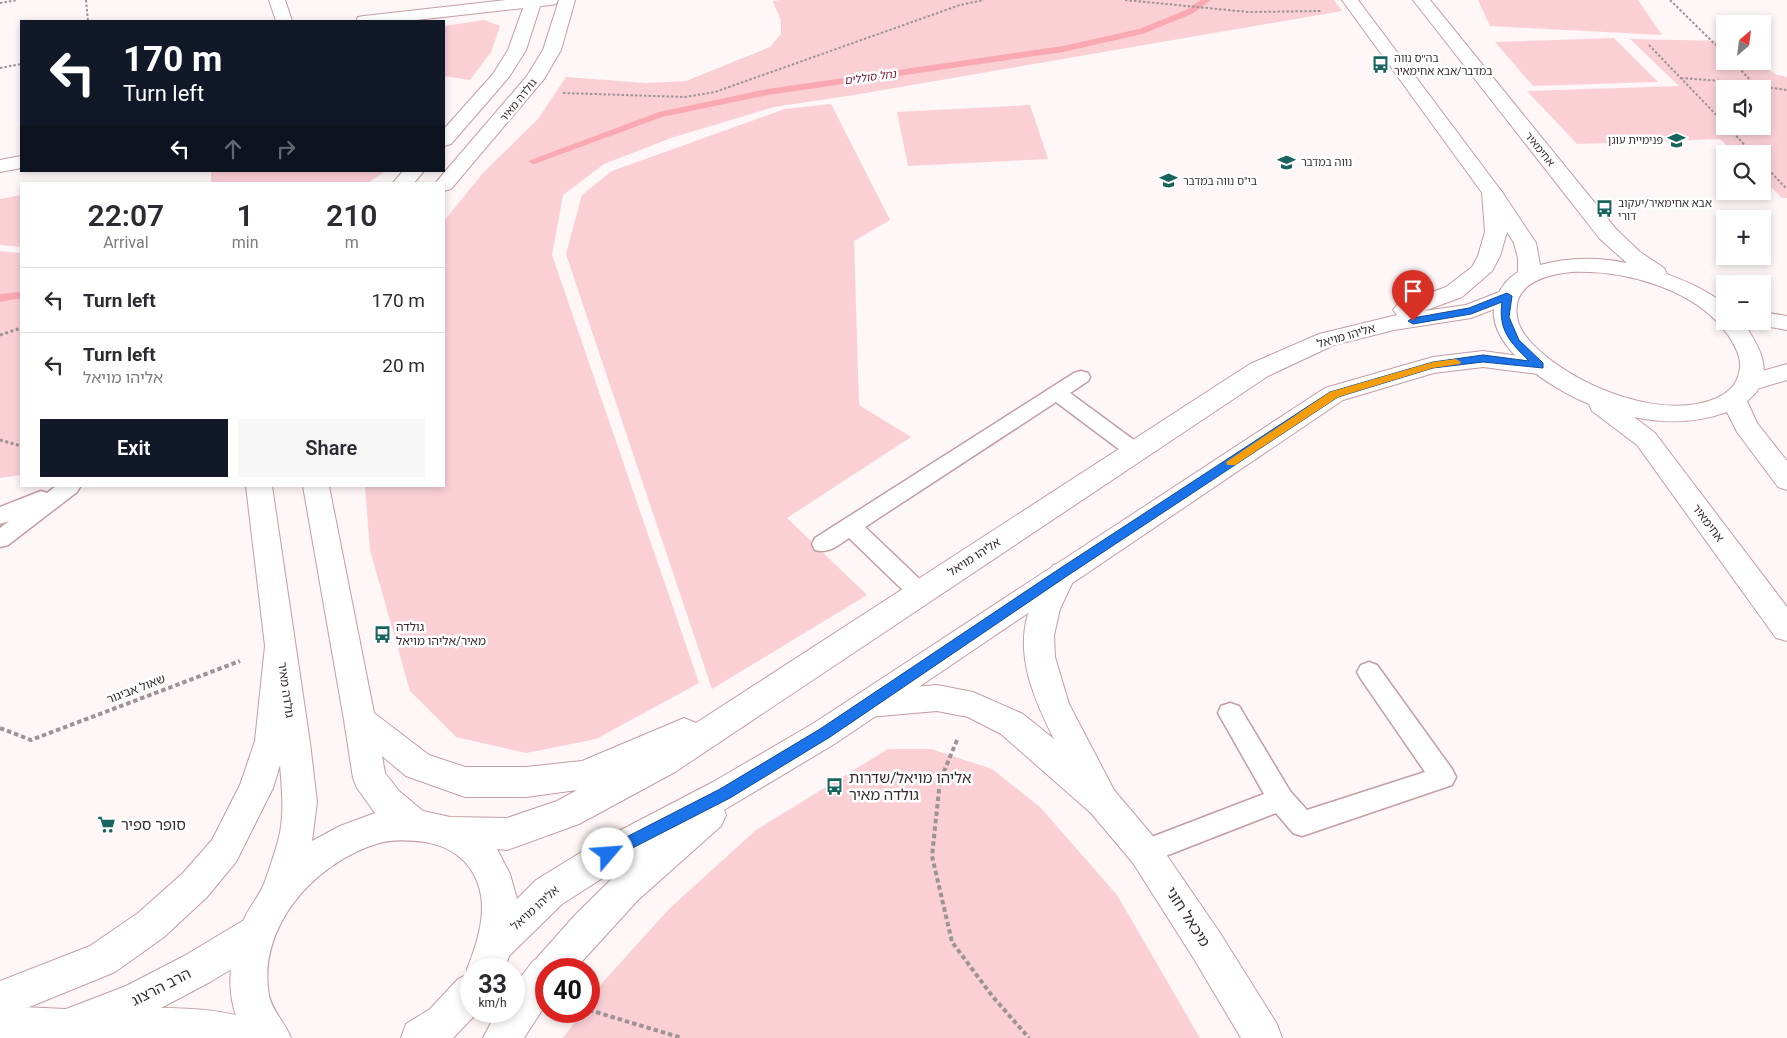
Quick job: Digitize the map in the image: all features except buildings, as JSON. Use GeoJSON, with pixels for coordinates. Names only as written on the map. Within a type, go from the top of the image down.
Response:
{"type":"FeatureCollection","features":[{"type":"Feature","properties":{"kind":"street"},"geometry":{"type":"LineString","coordinates":[[277,0],[284,20]]}},
{"type":"Feature","properties":{"kind":"street","name":"גולדה מאיר"},"geometry":{"type":"LineString","coordinates":[[445,184],[535,80],[552,50],[567,0]]}},
{"type":"Feature","properties":{"kind":"street","name":"אחימאיר"},"geometry":{"type":"LineString","coordinates":[[1421,0],[1608,234],[1632,257],[1672,284]]}},
{"type":"Feature","properties":{"kind":"street"},"geometry":{"type":"LineString","coordinates":[[373,20],[539,1]]}},
{"type":"Feature","properties":{"kind":"street"},"geometry":{"type":"LineString","coordinates":[[445,139],[500,77],[517,50],[539,1]]}},
{"type":"Feature","properties":{"kind":"street"},"geometry":{"type":"LineString","coordinates":[[1353,4],[1492,192],[1525,243],[1529,258],[1529,275]]}},
{"type":"Feature","properties":{"kind":"street"},"geometry":{"type":"LineString","coordinates":[[0,166],[20,162]]}},
{"type":"Feature","properties":{"kind":"street"},"geometry":{"type":"LineString","coordinates":[[404,182],[413,172]]}},
{"type":"Feature","properties":{"kind":"street"},"geometry":{"type":"LineString","coordinates":[[1327,339],[1454,292],[1481,271],[1489,256],[1496,232],[1492,192]]}},
{"type":"Feature","properties":{"kind":"street"},"geometry":{"type":"LineString","coordinates":[[1716,310],[1698,297],[1672,284],[1640,273],[1608,267],[1578,265],[1551,268],[1529,275],[1515,284],[1507,296],[1504,317],[1515,341],[1539,366],[1574,388],[1617,404],[1662,413],[1703,411],[1735,402],[1746,393],[1753,382],[1755,360],[1744,336],[1738,330]]}},
{"type":"Feature","properties":{"kind":"street","name":"אליהו מויאל"},"geometry":{"type":"LineString","coordinates":[[451,832],[507,834],[567,813],[662,762],[1259,370],[1327,339],[1394,323],[1471,311],[1507,296]]}},
{"type":"Feature","properties":{"kind":"street"},"geometry":{"type":"LineString","coordinates":[[1771,320],[1787,323]]}},
{"type":"Feature","properties":{"kind":"street","name":"אליהו מויאל"},"geometry":{"type":"LineString","coordinates":[[492,956],[549,892],[601,858],[725,793],[784,758],[1334,394],[1433,365],[1483,359],[1539,366]]}},
{"type":"Feature","properties":{"kind":"street"},"geometry":{"type":"LineString","coordinates":[[1753,382],[1787,372]]}},
{"type":"Feature","properties":{"kind":"street","name":"אחימאיר"},"geometry":{"type":"LineString","coordinates":[[1574,388],[1614,413],[1646,439],[1787,629]]}},
{"type":"Feature","properties":{"kind":"street"},"geometry":{"type":"LineString","coordinates":[[1735,402],[1746,426],[1787,480]]}},
{"type":"Feature","properties":{"kind":"street","name":"גולדה מאיר"},"geometry":{"type":"LineString","coordinates":[[259,487],[258,496],[294,743],[300,802],[296,839],[279,893]]}},
{"type":"Feature","properties":{"kind":"street"},"geometry":{"type":"LineString","coordinates":[[316,487],[360,720],[369,778],[388,802],[414,824]]}},
{"type":"Feature","properties":{"kind":"street","name":"מיכאל חזני"},"geometry":{"type":"LineString","coordinates":[[1063,573],[1042,616],[1038,652],[1050,697],[1103,802]]}},
{"type":"Feature","properties":{"kind":"street"},"geometry":{"type":"LineString","coordinates":[[0,1000],[102,959],[150,925],[195,885],[224,851],[256,788],[271,742],[280,646]]}},
{"type":"Feature","properties":{"kind":"street","name":"מיכאל חזני"},"geometry":{"type":"LineString","coordinates":[[868,704],[937,698],[973,705],[1012,724],[1103,802],[1145,852],[1207,946],[1263,1038]]}},
{"type":"Feature","properties":{"kind":"street"},"geometry":{"type":"LineString","coordinates":[[360,720],[418,766],[465,782],[526,782],[584,775],[750,704]]}},
{"type":"Feature","properties":{"kind":"street"},"geometry":{"type":"LineString","coordinates":[[561,958],[606,907],[667,848],[784,758]]}},
{"type":"Feature","properties":{"kind":"street"},"geometry":{"type":"LineString","coordinates":[[272,1038],[258,1020],[249,993],[248,964],[257,933],[266,912],[279,893],[308,863],[342,841],[378,828],[414,824],[451,832],[477,849],[494,874],[502,906],[492,956]]}},
{"type":"Feature","properties":{"kind":"street","name":"הרב הרצוג"},"geometry":{"type":"LineString","coordinates":[[60,1028],[134,1002],[197,969],[257,933]]}},
{"type":"Feature","properties":{"kind":"street"},"geometry":{"type":"LineString","coordinates":[[502,1038],[535,989]]}},
{"type":"Feature","properties":{"kind":"street"},"geometry":{"type":"LineString","coordinates":[[434,1033],[460,1004]]}},
{"type":"Feature","properties":{"kind":"street","name":"הרב הרצוג"},"geometry":{"type":"LineString","coordinates":[[0,1025],[60,1028],[192,1027],[252,1038]]}},
{"type":"Feature","properties":{"kind":"lane"},"geometry":{"type":"LineString","coordinates":[[823,544],[1081,377]]}},
{"type":"Feature","properties":{"kind":"lane"},"geometry":{"type":"LineString","coordinates":[[1056,393],[1135,451]]}},
{"type":"Feature","properties":{"kind":"lane"},"geometry":{"type":"LineString","coordinates":[[0,516],[71,487]]}},
{"type":"Feature","properties":{"kind":"lane"},"geometry":{"type":"LineString","coordinates":[[0,540],[71,487]]}},
{"type":"Feature","properties":{"kind":"lane"},"geometry":{"type":"LineString","coordinates":[[851,526],[920,593]]}},
{"type":"Feature","properties":{"kind":"lane"},"geometry":{"type":"LineString","coordinates":[[1230,713],[1281,800],[1302,824],[1443,777],[1369,672]]}},
{"type":"Feature","properties":{"kind":"lane"},"geometry":{"type":"LineString","coordinates":[[1145,852],[1281,800]]}},
{"type":"Feature","properties":{"kind":"path"},"geometry":{"type":"LineString","coordinates":[[0,3],[17,0]]}},
{"type":"Feature","properties":{"kind":"path"},"geometry":{"type":"LineString","coordinates":[[86,0],[88,20]]}},
{"type":"Feature","properties":{"kind":"path"},"geometry":{"type":"LineString","coordinates":[[525,92],[658,97],[685,97],[715,92],[960,6],[984,0]]}},
{"type":"Feature","properties":{"kind":"path"},"geometry":{"type":"LineString","coordinates":[[1126,0],[1221,10],[1272,13],[1303,13],[1353,4]]}},
{"type":"Feature","properties":{"kind":"path"},"geometry":{"type":"LineString","coordinates":[[1670,0],[1716,45]]}},
{"type":"Feature","properties":{"kind":"path"},"geometry":{"type":"LineString","coordinates":[[1649,45],[1716,115]]}},
{"type":"Feature","properties":{"kind":"path"},"geometry":{"type":"LineString","coordinates":[[0,68],[20,64]]}},
{"type":"Feature","properties":{"kind":"path"},"geometry":{"type":"LineString","coordinates":[[1741,70],[1750,80]]}},
{"type":"Feature","properties":{"kind":"path"},"geometry":{"type":"LineString","coordinates":[[1681,78],[1716,81]]}},
{"type":"Feature","properties":{"kind":"path"},"geometry":{"type":"LineString","coordinates":[[1771,88],[1787,90]]}},
{"type":"Feature","properties":{"kind":"path"},"geometry":{"type":"LineString","coordinates":[[1735,135],[1745,145]]}},
{"type":"Feature","properties":{"kind":"path"},"geometry":{"type":"LineString","coordinates":[[1771,172],[1787,189]]}},
{"type":"Feature","properties":{"kind":"path"},"geometry":{"type":"LineString","coordinates":[[0,334],[20,328]]}},
{"type":"Feature","properties":{"kind":"path"},"geometry":{"type":"LineString","coordinates":[[0,440],[20,446]]}},
{"type":"Feature","properties":{"kind":"path","name":"שאול אביגור"},"geometry":{"type":"LineString","coordinates":[[0,728],[31,740],[280,646]]}},
{"type":"Feature","properties":{"kind":"path"},"geometry":{"type":"LineString","coordinates":[[973,705],[940,781],[932,856],[952,942],[993,997],[1030,1038]]}},
{"type":"Feature","properties":{"kind":"path"},"geometry":{"type":"LineString","coordinates":[[600,1013],[682,1038]]}},
{"type":"Feature","properties":{"kind":"shaded area"},"geometry":{"type":"Polygon","coordinates":[[[1334,0],[1342,11],[774,107],[671,138],[604,164],[563,195],[552,255],[699,683],[596,739],[526,753],[456,737],[410,691],[370,550],[365,487],[445,487],[445,220],[483,173],[538,119],[566,77],[646,83],[686,81],[770,47],[781,34],[781,21],[773,1],[1334,0]]]}},
{"type":"Feature","properties":{"kind":"shaded area"},"geometry":{"type":"Polygon","coordinates":[[[1478,0],[1638,0],[1662,35],[1490,26],[1478,0]]]}},
{"type":"Feature","properties":{"kind":"shaded area"},"geometry":{"type":"Polygon","coordinates":[[[484,20],[500,26],[491,52],[470,80],[445,76],[445,26],[484,20]]]}},
{"type":"Feature","properties":{"kind":"shaded area"},"geometry":{"type":"Polygon","coordinates":[[[1614,38],[1658,82],[1533,86],[1495,42],[1614,38]]]}},
{"type":"Feature","properties":{"kind":"shaded area"},"geometry":{"type":"Polygon","coordinates":[[[1630,39],[1716,41],[1716,70],[1770,70],[1777,75],[1787,77],[1787,198],[1782,198],[1771,187],[1771,145],[1726,145],[1720,139],[1577,144],[1527,91],[1679,86],[1630,39]]]}},
{"type":"Feature","properties":{"kind":"shaded area"},"geometry":{"type":"Polygon","coordinates":[[[831,104],[890,220],[854,241],[859,405],[911,437],[787,518],[867,595],[712,689],[566,254],[582,195],[612,171],[785,109],[831,104]]]}},
{"type":"Feature","properties":{"kind":"shaded area"},"geometry":{"type":"Polygon","coordinates":[[[1030,105],[1048,159],[908,166],[897,112],[1030,105]]]}},
{"type":"Feature","properties":{"kind":"shaded area"},"geometry":{"type":"Polygon","coordinates":[[[211,172],[384,172],[369,182],[211,182],[211,172]]]}},
{"type":"Feature","properties":{"kind":"shaded area"},"geometry":{"type":"Polygon","coordinates":[[[20,195],[20,247],[0,245],[0,199],[20,195]]]}},
{"type":"Feature","properties":{"kind":"shaded area"},"geometry":{"type":"Polygon","coordinates":[[[0,251],[20,253],[20,475],[0,478],[0,251]]]}},
{"type":"Feature","properties":{"kind":"shaded area"},"geometry":{"type":"Polygon","coordinates":[[[888,749],[931,749],[992,769],[1040,807],[1117,895],[1200,1038],[563,1038],[574,1023],[600,1023],[600,986],[603,982],[669,909],[756,830],[888,749]]]}},
{"type":"Feature","properties":{"kind":"waterway","name":"נחל סוללים"},"geometry":{"type":"LineString","coordinates":[[533,161],[659,115],[768,92],[1063,49],[1142,31],[1189,12],[1207,0]]}},
{"type":"Feature","properties":{"kind":"waterway","name":"נחל סוללים"},"geometry":{"type":"LineString","coordinates":[[0,298],[20,295]]}},
{"type":"Feature","properties":{"kind":"slow traffic"},"geometry":{"type":"LineString","coordinates":[[1231,462],[1334,394],[1433,365],[1456,362]]}},
{"type":"Feature","properties":{"kind":"place","name":"בה״ס נווה במדבר/אבא אחימאיר"},"geometry":{"type":"Point","coordinates":[1380,64]}},
{"type":"Feature","properties":{"kind":"place","name":"פנימיית עוגן"},"geometry":{"type":"Point","coordinates":[1677,140]}},
{"type":"Feature","properties":{"kind":"place","name":"נווה במדבר"},"geometry":{"type":"Point","coordinates":[1287,162]}},
{"type":"Feature","properties":{"kind":"place","name":"בי\"ס נווה במדבר"},"geometry":{"type":"Point","coordinates":[1169,181]}},
{"type":"Feature","properties":{"kind":"place","name":"אבא אחימאיר/יעקוב דורי"},"geometry":{"type":"Point","coordinates":[1604,209]}},
{"type":"Feature","properties":{"kind":"place","name":"גולדה מאיר/אליהו מויאל"},"geometry":{"type":"Point","coordinates":[382,634]}},
{"type":"Feature","properties":{"kind":"place","name":"אליהו מויאל/שדרות גולדה מאיר"},"geometry":{"type":"Point","coordinates":[835,787]}},
{"type":"Feature","properties":{"kind":"place","name":"סופר ספיר"},"geometry":{"type":"Point","coordinates":[107,825]}},
{"type":"Feature","properties":{"kind":"route"},"geometry":{"type":"LineString","coordinates":[[608,854],[725,793],[825,733],[1334,394],[1433,365],[1483,359],[1539,366],[1515,341],[1504,317],[1507,296],[1471,311],[1413,321]]}}]}
